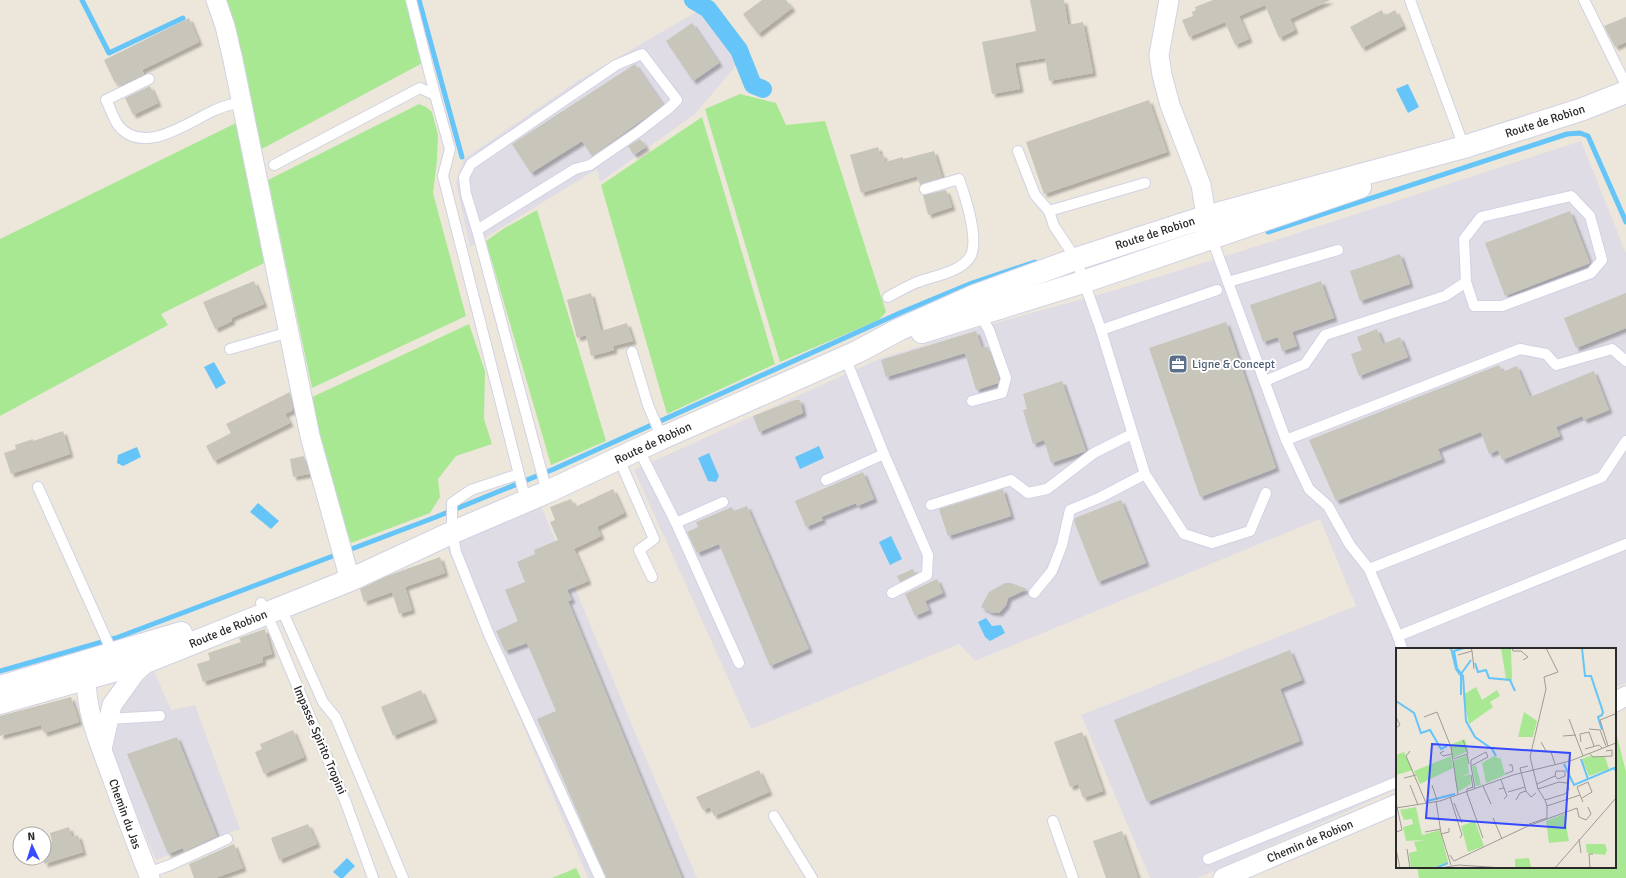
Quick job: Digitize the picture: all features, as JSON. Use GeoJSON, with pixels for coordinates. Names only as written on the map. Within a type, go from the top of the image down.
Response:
{"type":"FeatureCollection","features":[{"type":"Feature","properties":{"kind":"main road","name":"Route de Robion"},"geometry":{"type":"LineString","coordinates":[[0,687],[148,661],[348,574],[451,533],[537,496],[639,450],[662,438],[851,355],[898,330],[974,296],[1076,259],[1329,199],[1464,148],[1583,109],[1626,92]]}},
{"type":"Feature","properties":{"kind":"main road","name":"Route de Robion"},"geometry":{"type":"LineString","coordinates":[[851,355],[1133,265],[1212,226],[1305,189],[1464,148]]}},
{"type":"Feature","properties":{"kind":"main road","name":"Route de Robion"},"geometry":{"type":"LineString","coordinates":[[0,702],[89,672],[113,654],[269,608]]}},
{"type":"Feature","properties":{"kind":"street"},"geometry":{"type":"LineString","coordinates":[[216,0],[225,26],[242,102],[310,436],[348,574]]}},
{"type":"Feature","properties":{"kind":"street"},"geometry":{"type":"LineString","coordinates":[[1169,0],[1159,55],[1162,75],[1170,105],[1201,185],[1212,226]]}},
{"type":"Feature","properties":{"kind":"street"},"geometry":{"type":"LineString","coordinates":[[110,712],[89,672],[100,666],[172,643],[189,631]]}},
{"type":"Feature","properties":{"kind":"street"},"geometry":{"type":"LineString","coordinates":[[102,749],[110,712],[135,673],[148,661]]}},
{"type":"Feature","properties":{"kind":"street","name":"Chemin du Jas"},"geometry":{"type":"LineString","coordinates":[[89,672],[87,698],[91,722],[132,835],[149,875]]}},
{"type":"Feature","properties":{"kind":"street"},"geometry":{"type":"LineString","coordinates":[[1616,701],[1626,696]]}},
{"type":"Feature","properties":{"kind":"street","name":"Chemin de Robion"},"geometry":{"type":"LineString","coordinates":[[1223,878],[1396,804]]}},
{"type":"Feature","properties":{"kind":"lane"},"geometry":{"type":"LineString","coordinates":[[411,0],[450,149],[443,176],[519,474],[537,496]]}},
{"type":"Feature","properties":{"kind":"lane"},"geometry":{"type":"LineString","coordinates":[[1410,0],[1464,148]]}},
{"type":"Feature","properties":{"kind":"lane"},"geometry":{"type":"LineString","coordinates":[[1584,0],[1626,85]]}},
{"type":"Feature","properties":{"kind":"lane"},"geometry":{"type":"LineString","coordinates":[[477,230],[575,169],[590,165],[638,132],[677,100],[642,54],[616,65],[471,164],[464,176],[466,194],[477,230],[537,496]]}},
{"type":"Feature","properties":{"kind":"lane"},"geometry":{"type":"LineString","coordinates":[[149,80],[106,100],[118,124],[128,133],[142,139],[156,138],[217,109],[242,102]]}},
{"type":"Feature","properties":{"kind":"lane"},"geometry":{"type":"LineString","coordinates":[[274,165],[420,88],[435,95]]}},
{"type":"Feature","properties":{"kind":"lane"},"geometry":{"type":"LineString","coordinates":[[1018,151],[1035,195],[1049,211],[1054,226],[1076,259],[1101,330],[1145,474],[1184,534],[1212,543],[1250,531],[1266,493]]}},
{"type":"Feature","properties":{"kind":"lane"},"geometry":{"type":"LineString","coordinates":[[888,297],[914,283],[957,268],[970,256],[974,238],[964,193],[959,179],[925,190]]}},
{"type":"Feature","properties":{"kind":"lane"},"geometry":{"type":"LineString","coordinates":[[1049,211],[1145,183]]}},
{"type":"Feature","properties":{"kind":"lane"},"geometry":{"type":"LineString","coordinates":[[1571,196],[1590,216],[1602,260],[1591,273],[1502,306],[1474,306],[1466,282],[1464,239],[1481,217],[1571,196]]}},
{"type":"Feature","properties":{"kind":"lane"},"geometry":{"type":"LineString","coordinates":[[1212,226],[1228,282],[1286,440],[1309,489],[1328,506],[1350,545],[1369,569],[1402,648]]}},
{"type":"Feature","properties":{"kind":"lane"},"geometry":{"type":"LineString","coordinates":[[1228,282],[1338,250]]}},
{"type":"Feature","properties":{"kind":"lane"},"geometry":{"type":"LineString","coordinates":[[1265,381],[1304,364],[1325,335],[1445,296],[1466,282]]}},
{"type":"Feature","properties":{"kind":"lane"},"geometry":{"type":"LineString","coordinates":[[1101,330],[1217,290]]}},
{"type":"Feature","properties":{"kind":"lane"},"geometry":{"type":"LineString","coordinates":[[972,401],[1002,393],[1006,378],[989,330],[980,314]]}},
{"type":"Feature","properties":{"kind":"lane"},"geometry":{"type":"LineString","coordinates":[[230,348],[289,332]]}},
{"type":"Feature","properties":{"kind":"lane"},"geometry":{"type":"LineString","coordinates":[[1286,440],[1520,349],[1546,354],[1556,364],[1612,349],[1626,361]]}},
{"type":"Feature","properties":{"kind":"lane"},"geometry":{"type":"LineString","coordinates":[[632,352],[648,405],[662,438]]}},
{"type":"Feature","properties":{"kind":"lane"},"geometry":{"type":"LineString","coordinates":[[851,355],[884,454],[928,555],[927,575],[892,593]]}},
{"type":"Feature","properties":{"kind":"lane"},"geometry":{"type":"LineString","coordinates":[[931,505],[1010,480],[1028,493],[1047,489],[1094,453],[1132,434]]}},
{"type":"Feature","properties":{"kind":"lane"},"geometry":{"type":"LineString","coordinates":[[1369,569],[1602,477],[1626,441]]}},
{"type":"Feature","properties":{"kind":"lane"},"geometry":{"type":"LineString","coordinates":[[639,450],[676,523],[739,663]]}},
{"type":"Feature","properties":{"kind":"lane"},"geometry":{"type":"LineString","coordinates":[[826,480],[884,454]]}},
{"type":"Feature","properties":{"kind":"lane"},"geometry":{"type":"LineString","coordinates":[[619,459],[654,539],[639,550],[652,577]]}},
{"type":"Feature","properties":{"kind":"lane"},"geometry":{"type":"LineString","coordinates":[[519,474],[471,490],[452,503],[451,533],[456,552],[490,637],[600,878]]}},
{"type":"Feature","properties":{"kind":"lane"},"geometry":{"type":"LineString","coordinates":[[1034,594],[1052,571],[1062,545],[1070,510],[1101,497],[1145,474]]}},
{"type":"Feature","properties":{"kind":"lane"},"geometry":{"type":"LineString","coordinates":[[38,487],[113,654]]}},
{"type":"Feature","properties":{"kind":"lane"},"geometry":{"type":"LineString","coordinates":[[676,523],[723,502]]}},
{"type":"Feature","properties":{"kind":"lane"},"geometry":{"type":"LineString","coordinates":[[1398,636],[1626,544]]}},
{"type":"Feature","properties":{"kind":"lane"},"geometry":{"type":"LineString","coordinates":[[269,608],[323,702],[336,718],[403,878]]}},
{"type":"Feature","properties":{"kind":"lane","name":"Impasse Spirito Tropini"},"geometry":{"type":"LineString","coordinates":[[269,608],[374,878]]}},
{"type":"Feature","properties":{"kind":"lane"},"geometry":{"type":"LineString","coordinates":[[110,712],[160,716]]}},
{"type":"Feature","properties":{"kind":"lane"},"geometry":{"type":"LineString","coordinates":[[1208,859],[1396,782]]}},
{"type":"Feature","properties":{"kind":"lane"},"geometry":{"type":"LineString","coordinates":[[774,816],[812,878]]}},
{"type":"Feature","properties":{"kind":"lane"},"geometry":{"type":"LineString","coordinates":[[1053,820],[1073,878]]}},
{"type":"Feature","properties":{"kind":"lane"},"geometry":{"type":"LineString","coordinates":[[149,875],[227,839]]}},
{"type":"Feature","properties":{"kind":"shaded area"},"geometry":{"type":"Polygon","coordinates":[[[698,11],[739,62],[695,114],[600,182],[597,169],[470,247],[456,183],[464,159],[579,80],[698,11]]]}},
{"type":"Feature","properties":{"kind":"shaded area"},"geometry":{"type":"Polygon","coordinates":[[[1581,141],[1626,253],[1626,683],[1616,688],[1616,648],[1396,648],[1396,789],[1198,878],[1150,878],[1081,715],[1356,606],[1320,519],[975,661],[959,644],[751,729],[634,470],[879,359],[977,328],[1115,290],[1245,250],[1581,141]]]}},
{"type":"Feature","properties":{"kind":"shaded area"},"geometry":{"type":"Polygon","coordinates":[[[541,506],[697,878],[588,878],[447,547],[541,506]]]}},
{"type":"Feature","properties":{"kind":"shaded area"},"geometry":{"type":"Polygon","coordinates":[[[154,671],[171,710],[195,705],[240,829],[156,860],[109,748],[118,704],[154,671]]]}},
{"type":"Feature","properties":{"kind":"green space"},"geometry":{"type":"Polygon","coordinates":[[[223,0],[415,0],[430,59],[258,151],[223,0]]]}},
{"type":"Feature","properties":{"kind":"green space"},"geometry":{"type":"Polygon","coordinates":[[[740,94],[776,103],[786,125],[825,121],[886,312],[879,320],[780,362],[705,109],[740,94]]]}},
{"type":"Feature","properties":{"kind":"green space"},"geometry":{"type":"Polygon","coordinates":[[[419,104],[432,112],[438,135],[433,193],[466,316],[312,388],[268,180],[419,104]]]}},
{"type":"Feature","properties":{"kind":"green space"},"geometry":{"type":"Polygon","coordinates":[[[702,117],[775,364],[667,414],[601,185],[702,117]]]}},
{"type":"Feature","properties":{"kind":"green space"},"geometry":{"type":"Polygon","coordinates":[[[236,123],[264,263],[161,314],[168,325],[0,416],[0,239],[236,123]]]}},
{"type":"Feature","properties":{"kind":"green space"},"geometry":{"type":"Polygon","coordinates":[[[537,210],[606,441],[551,465],[486,241],[503,229],[537,210]]]}},
{"type":"Feature","properties":{"kind":"green space"},"geometry":{"type":"Polygon","coordinates":[[[469,324],[485,371],[484,419],[492,444],[456,456],[438,479],[440,497],[430,513],[351,543],[323,467],[308,399],[469,324]]]}},
{"type":"Feature","properties":{"kind":"green space"},"geometry":{"type":"Polygon","coordinates":[[[1616,732],[1626,772],[1626,878],[1419,878],[1417,868],[1616,868],[1616,732]]]}},
{"type":"Feature","properties":{"kind":"green space"},"geometry":{"type":"Polygon","coordinates":[[[576,868],[581,878],[552,878],[576,868]]]}},
{"type":"Feature","properties":{"kind":"water"},"geometry":{"type":"Polygon","coordinates":[[[1408,84],[1419,107],[1408,113],[1396,89],[1408,84]]]}},
{"type":"Feature","properties":{"kind":"water"},"geometry":{"type":"Polygon","coordinates":[[[214,362],[226,383],[216,389],[204,367],[214,362]]]}},
{"type":"Feature","properties":{"kind":"water"},"geometry":{"type":"Polygon","coordinates":[[[819,446],[824,458],[800,469],[795,457],[819,446]]]}},
{"type":"Feature","properties":{"kind":"water"},"geometry":{"type":"Polygon","coordinates":[[[137,447],[141,457],[123,466],[117,463],[118,455],[137,447]]]}},
{"type":"Feature","properties":{"kind":"water"},"geometry":{"type":"Polygon","coordinates":[[[709,453],[719,476],[716,482],[708,481],[698,458],[709,453]]]}},
{"type":"Feature","properties":{"kind":"water"},"geometry":{"type":"Polygon","coordinates":[[[258,503],[279,521],[271,529],[250,512],[258,503]]]}},
{"type":"Feature","properties":{"kind":"water"},"geometry":{"type":"Polygon","coordinates":[[[891,536],[902,559],[890,565],[879,542],[891,536]]]}},
{"type":"Feature","properties":{"kind":"water"},"geometry":{"type":"Polygon","coordinates":[[[986,618],[992,626],[1001,625],[1005,633],[990,641],[985,637],[978,622],[986,618]]]}},
{"type":"Feature","properties":{"kind":"water"},"geometry":{"type":"Polygon","coordinates":[[[347,858],[355,866],[343,878],[340,878],[333,872],[347,858]]]}},
{"type":"Feature","properties":{"kind":"building"},"geometry":{"type":"Polygon","coordinates":[[[762,0],[786,0],[792,8],[758,34],[743,14],[762,0]]]}},
{"type":"Feature","properties":{"kind":"building"},"geometry":{"type":"Polygon","coordinates":[[[1030,0],[1064,0],[1068,25],[1083,22],[1093,73],[1049,81],[1045,58],[1015,63],[1020,89],[992,94],[982,42],[1036,31],[1030,0]]]}},
{"type":"Feature","properties":{"kind":"building"},"geometry":{"type":"Polygon","coordinates":[[[1213,0],[1330,0],[1290,19],[1295,30],[1279,38],[1265,5],[1239,16],[1249,39],[1235,45],[1225,22],[1189,37],[1182,20],[1193,16],[1192,12],[1196,10],[1195,7],[1213,0]]]}},
{"type":"Feature","properties":{"kind":"building"},"geometry":{"type":"Polygon","coordinates":[[[1382,10],[1384,16],[1395,10],[1403,26],[1362,48],[1350,27],[1382,10]]]}},
{"type":"Feature","properties":{"kind":"building"},"geometry":{"type":"Polygon","coordinates":[[[1626,17],[1626,42],[1615,47],[1604,26],[1626,17]]]}},
{"type":"Feature","properties":{"kind":"building"},"geometry":{"type":"Polygon","coordinates":[[[189,18],[199,42],[142,70],[144,74],[119,86],[117,82],[115,83],[104,60],[189,18]]]}},
{"type":"Feature","properties":{"kind":"building"},"geometry":{"type":"Polygon","coordinates":[[[692,23],[719,63],[693,81],[666,41],[692,23]]]}},
{"type":"Feature","properties":{"kind":"building"},"geometry":{"type":"Polygon","coordinates":[[[635,64],[663,105],[592,156],[582,141],[531,173],[512,144],[635,64]]]}},
{"type":"Feature","properties":{"kind":"building"},"geometry":{"type":"Polygon","coordinates":[[[150,86],[158,103],[133,115],[125,98],[150,86]]]}},
{"type":"Feature","properties":{"kind":"building"},"geometry":{"type":"Polygon","coordinates":[[[1149,100],[1167,152],[1044,194],[1026,142],[1149,100]]]}},
{"type":"Feature","properties":{"kind":"building"},"geometry":{"type":"Polygon","coordinates":[[[640,139],[646,147],[634,155],[628,146],[640,139]]]}},
{"type":"Feature","properties":{"kind":"building"},"geometry":{"type":"Polygon","coordinates":[[[878,147],[880,155],[883,154],[885,162],[934,151],[942,177],[920,185],[917,176],[861,193],[850,155],[878,147]]]}},
{"type":"Feature","properties":{"kind":"building"},"geometry":{"type":"Polygon","coordinates":[[[946,190],[952,207],[928,215],[923,195],[946,190]]]}},
{"type":"Feature","properties":{"kind":"building"},"geometry":{"type":"Polygon","coordinates":[[[1570,211],[1590,263],[1505,296],[1485,243],[1570,211]]]}},
{"type":"Feature","properties":{"kind":"building"},"geometry":{"type":"Polygon","coordinates":[[[1400,254],[1410,284],[1360,301],[1350,271],[1400,254]]]}},
{"type":"Feature","properties":{"kind":"building"},"geometry":{"type":"Polygon","coordinates":[[[254,281],[264,304],[231,318],[232,321],[215,329],[203,302],[254,281]]]}},
{"type":"Feature","properties":{"kind":"building"},"geometry":{"type":"Polygon","coordinates":[[[1321,281],[1334,318],[1292,332],[1297,346],[1282,351],[1278,337],[1263,342],[1250,305],[1321,281]]]}},
{"type":"Feature","properties":{"kind":"building"},"geometry":{"type":"Polygon","coordinates":[[[591,293],[601,331],[627,323],[633,341],[613,346],[614,350],[591,356],[586,335],[577,338],[567,300],[591,293]]]}},
{"type":"Feature","properties":{"kind":"building"},"geometry":{"type":"Polygon","coordinates":[[[1626,293],[1626,328],[1576,348],[1564,318],[1626,293]]]}},
{"type":"Feature","properties":{"kind":"building"},"geometry":{"type":"Polygon","coordinates":[[[1226,322],[1276,468],[1200,497],[1149,348],[1226,322]]]}},
{"type":"Feature","properties":{"kind":"building"},"geometry":{"type":"Polygon","coordinates":[[[1377,329],[1383,344],[1400,337],[1408,357],[1359,376],[1351,354],[1362,350],[1357,337],[1377,329]]]}},
{"type":"Feature","properties":{"kind":"building"},"geometry":{"type":"Polygon","coordinates":[[[976,331],[982,348],[988,347],[999,378],[998,383],[976,390],[965,353],[886,377],[881,360],[976,331]]]}},
{"type":"Feature","properties":{"kind":"building"},"geometry":{"type":"Polygon","coordinates":[[[1499,365],[1502,372],[1517,366],[1530,397],[1594,371],[1609,410],[1584,420],[1582,416],[1556,427],[1560,436],[1502,460],[1498,450],[1489,454],[1481,432],[1438,449],[1442,459],[1336,501],[1309,440],[1499,365]]]}},
{"type":"Feature","properties":{"kind":"building"},"geometry":{"type":"Polygon","coordinates":[[[1062,381],[1086,451],[1051,463],[1044,440],[1033,444],[1023,410],[1027,409],[1023,394],[1062,381]]]}},
{"type":"Feature","properties":{"kind":"building"},"geometry":{"type":"Polygon","coordinates":[[[290,392],[293,410],[285,414],[290,423],[214,461],[206,446],[231,433],[226,424],[290,392]]]}},
{"type":"Feature","properties":{"kind":"building"},"geometry":{"type":"Polygon","coordinates":[[[795,400],[800,400],[803,413],[759,432],[753,416],[795,400]]]}},
{"type":"Feature","properties":{"kind":"building"},"geometry":{"type":"Polygon","coordinates":[[[63,431],[70,454],[11,474],[4,453],[16,449],[15,445],[63,431]]]}},
{"type":"Feature","properties":{"kind":"building"},"geometry":{"type":"Polygon","coordinates":[[[304,456],[309,474],[293,477],[290,459],[304,456]]]}},
{"type":"Feature","properties":{"kind":"building"},"geometry":{"type":"Polygon","coordinates":[[[863,472],[874,499],[857,506],[856,503],[821,517],[823,520],[806,527],[795,501],[863,472]]]}},
{"type":"Feature","properties":{"kind":"building"},"geometry":{"type":"Polygon","coordinates":[[[613,489],[624,513],[597,527],[601,536],[574,549],[588,581],[567,590],[572,600],[568,601],[682,878],[606,878],[537,719],[556,711],[527,643],[505,651],[496,631],[518,621],[505,590],[525,582],[517,562],[535,554],[534,550],[558,540],[550,522],[555,520],[550,507],[571,499],[575,507],[613,489]]]}},
{"type":"Feature","properties":{"kind":"building"},"geometry":{"type":"Polygon","coordinates":[[[1003,489],[1011,516],[948,536],[939,509],[1003,489]]]}},
{"type":"Feature","properties":{"kind":"building"},"geometry":{"type":"Polygon","coordinates":[[[1121,500],[1146,563],[1098,582],[1074,521],[1075,518],[1121,500]]]}},
{"type":"Feature","properties":{"kind":"building"},"geometry":{"type":"Polygon","coordinates":[[[747,506],[809,649],[770,666],[719,544],[697,553],[687,532],[698,527],[696,522],[732,507],[734,511],[747,506]]]}},
{"type":"Feature","properties":{"kind":"building"},"geometry":{"type":"Polygon","coordinates":[[[440,557],[445,573],[405,587],[412,610],[399,614],[392,592],[364,602],[360,589],[387,576],[440,557]]]}},
{"type":"Feature","properties":{"kind":"building"},"geometry":{"type":"Polygon","coordinates":[[[913,569],[915,574],[900,582],[897,576],[913,569]]]}},
{"type":"Feature","properties":{"kind":"building"},"geometry":{"type":"Polygon","coordinates":[[[937,579],[943,593],[925,601],[929,610],[915,616],[905,594],[937,579]]]}},
{"type":"Feature","properties":{"kind":"building"},"geometry":{"type":"Polygon","coordinates":[[[1005,583],[1011,583],[1027,589],[1008,598],[1006,605],[999,613],[990,612],[981,607],[989,592],[1005,583]]]}},
{"type":"Feature","properties":{"kind":"building"},"geometry":{"type":"Polygon","coordinates":[[[265,629],[272,654],[262,657],[263,662],[203,682],[197,664],[210,660],[208,653],[241,642],[239,638],[265,629]]]}},
{"type":"Feature","properties":{"kind":"building"},"geometry":{"type":"Polygon","coordinates":[[[1290,650],[1302,680],[1280,689],[1300,741],[1147,802],[1114,720],[1290,650]]]}},
{"type":"Feature","properties":{"kind":"building"},"geometry":{"type":"Polygon","coordinates":[[[421,690],[434,719],[393,736],[381,707],[421,690]]]}},
{"type":"Feature","properties":{"kind":"building"},"geometry":{"type":"Polygon","coordinates":[[[71,697],[79,722],[44,733],[41,725],[0,736],[0,716],[71,697]]]}},
{"type":"Feature","properties":{"kind":"building"},"geometry":{"type":"Polygon","coordinates":[[[293,730],[304,757],[264,774],[255,752],[262,749],[260,744],[293,730]]]}},
{"type":"Feature","properties":{"kind":"building"},"geometry":{"type":"Polygon","coordinates":[[[1082,732],[1103,791],[1083,798],[1078,784],[1070,787],[1054,742],[1082,732]]]}},
{"type":"Feature","properties":{"kind":"building"},"geometry":{"type":"Polygon","coordinates":[[[177,737],[217,836],[184,851],[183,848],[168,854],[127,754],[177,737]]]}},
{"type":"Feature","properties":{"kind":"building"},"geometry":{"type":"Polygon","coordinates":[[[759,770],[769,792],[714,816],[710,807],[703,810],[696,797],[759,770]]]}},
{"type":"Feature","properties":{"kind":"building"},"geometry":{"type":"Polygon","coordinates":[[[308,824],[317,844],[279,860],[271,838],[308,824]]]}},
{"type":"Feature","properties":{"kind":"building"},"geometry":{"type":"Polygon","coordinates":[[[69,827],[72,837],[78,835],[83,852],[52,862],[52,832],[69,827]]]}},
{"type":"Feature","properties":{"kind":"building"},"geometry":{"type":"Polygon","coordinates":[[[1122,831],[1138,878],[1106,878],[1093,841],[1122,831]]]}},
{"type":"Feature","properties":{"kind":"building"},"geometry":{"type":"Polygon","coordinates":[[[234,844],[243,868],[215,878],[194,878],[189,864],[234,844]]]}},
{"type":"Feature","properties":{"kind":"waterway"},"geometry":{"type":"LineString","coordinates":[[82,0],[109,53],[183,18]]}},
{"type":"Feature","properties":{"kind":"waterway"},"geometry":{"type":"LineString","coordinates":[[419,0],[462,157]]}},
{"type":"Feature","properties":{"kind":"waterway"},"geometry":{"type":"LineString","coordinates":[[693,0],[708,9],[739,50],[753,85],[763,89]]}},
{"type":"Feature","properties":{"kind":"waterway"},"geometry":{"type":"LineString","coordinates":[[1268,232],[1567,134],[1580,133],[1588,136],[1626,222]]}},
{"type":"Feature","properties":{"kind":"waterway"},"geometry":{"type":"LineString","coordinates":[[0,671],[116,638],[436,517],[554,469],[902,312],[972,283],[1035,262]]}},
{"type":"Feature","properties":{"kind":"place","name":"Ligne & Concept"},"geometry":{"type":"Point","coordinates":[1178,364]}}]}
